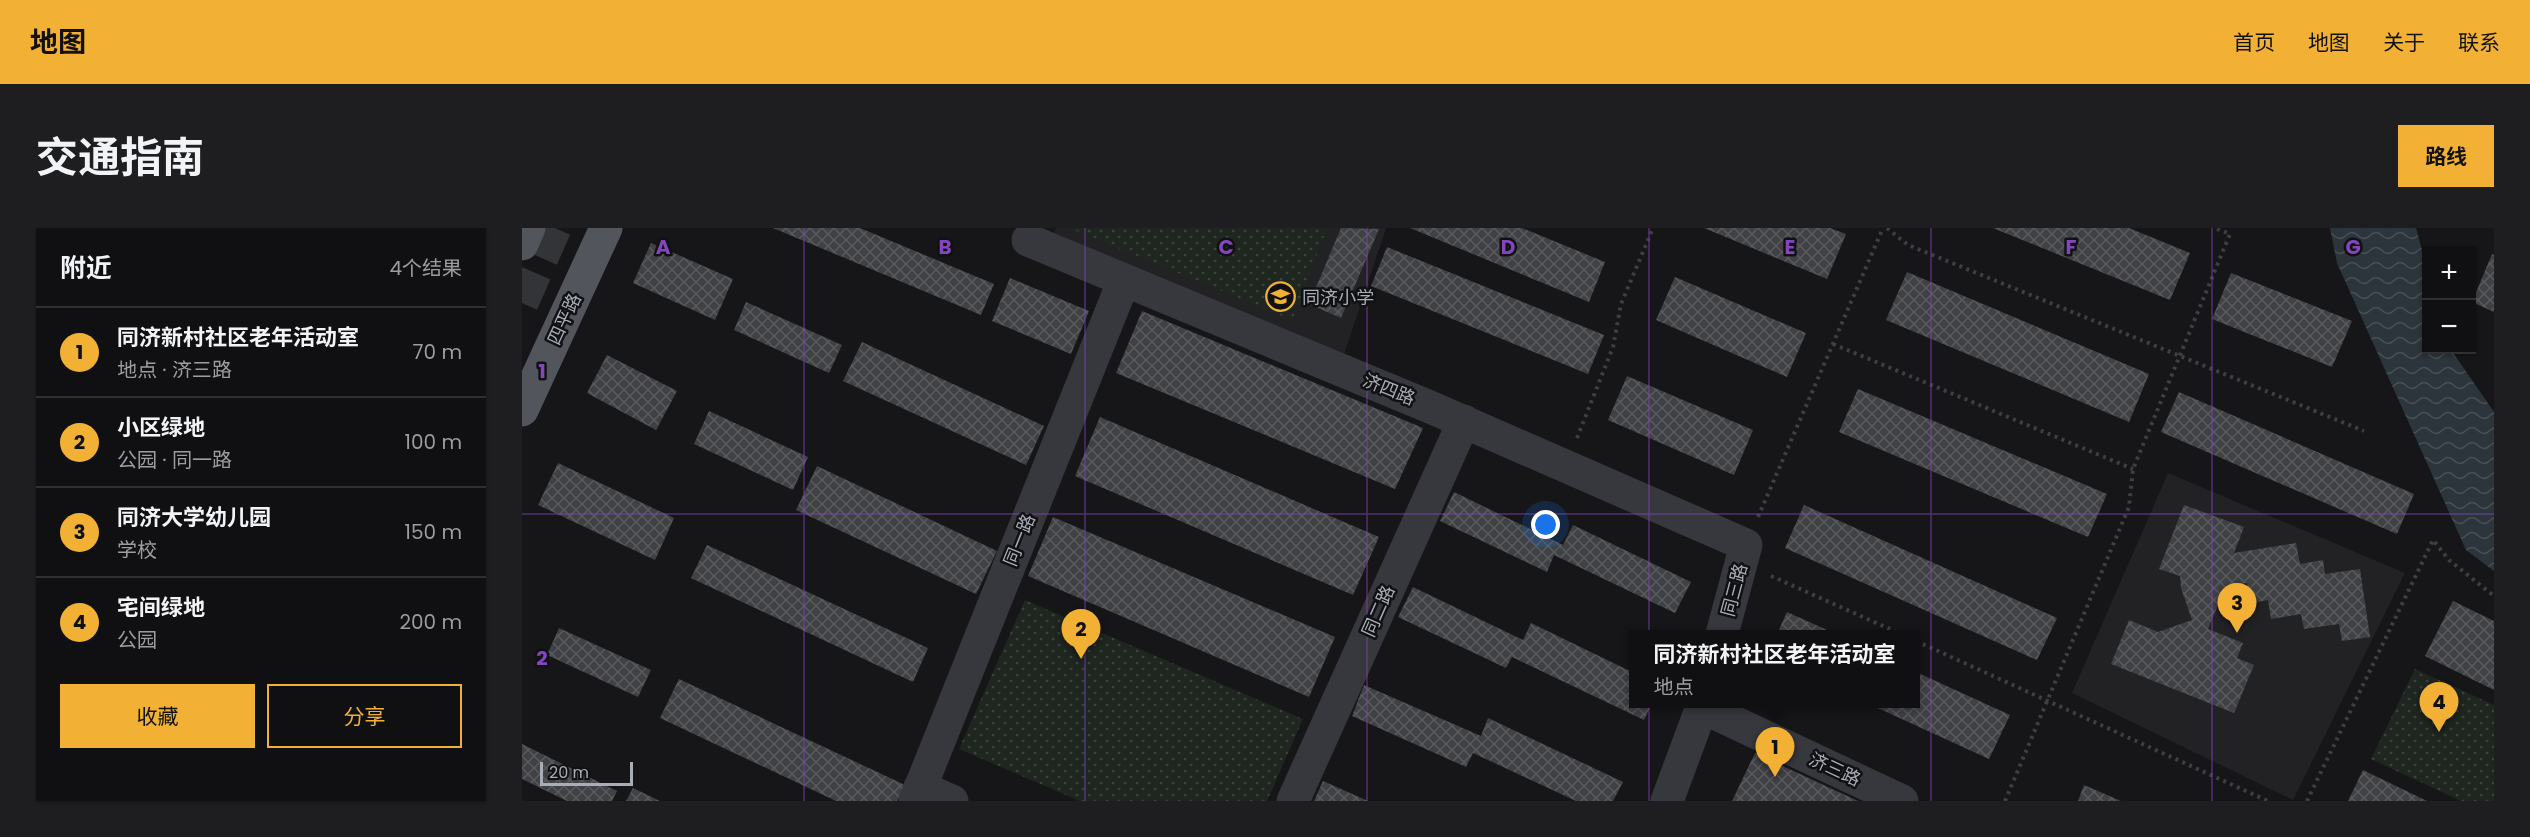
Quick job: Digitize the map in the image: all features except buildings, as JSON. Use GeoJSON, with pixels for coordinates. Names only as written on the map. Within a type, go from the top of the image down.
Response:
{"type":"FeatureCollection","features":[{"type":"Feature","properties":{"kind":"main road"},"geometry":{"type":"LineString","coordinates":[[522,244],[529,228]]}},
{"type":"Feature","properties":{"kind":"main road","name":"四平路"},"geometry":{"type":"LineString","coordinates":[[522,410],[606,228]]}},
{"type":"Feature","properties":{"kind":"street","name":"济四路"},"geometry":{"type":"LineString","coordinates":[[1028,240],[1464,421],[1746,545]]}},
{"type":"Feature","properties":{"kind":"street","name":"同一路"},"geometry":{"type":"LineString","coordinates":[[918,794],[1124,280]]}},
{"type":"Feature","properties":{"kind":"street","name":"同二路"},"geometry":{"type":"LineString","coordinates":[[1293,801],[1464,421]]}},
{"type":"Feature","properties":{"kind":"street","name":"同三路"},"geometry":{"type":"LineString","coordinates":[[1723,630],[1746,545]]}},
{"type":"Feature","properties":{"kind":"street"},"geometry":{"type":"LineString","coordinates":[[1668,801],[1702,708]]}},
{"type":"Feature","properties":{"kind":"street","name":"济三路"},"geometry":{"type":"LineString","coordinates":[[1709,708],[1902,801]]}},
{"type":"Feature","properties":{"kind":"street"},"geometry":{"type":"LineString","coordinates":[[918,794],[952,801]]}},
{"type":"Feature","properties":{"kind":"path"},"geometry":{"type":"LineString","coordinates":[[1566,466],[1613,347],[1621,304],[1653,228]]}},
{"type":"Feature","properties":{"kind":"path"},"geometry":{"type":"LineString","coordinates":[[1892,630],[1770,575],[1746,545],[1885,228],[1908,245],[2364,431]]}},
{"type":"Feature","properties":{"kind":"path"},"geometry":{"type":"LineString","coordinates":[[2005,801],[2129,507],[2133,468],[2230,234],[2215,228]]}},
{"type":"Feature","properties":{"kind":"path"},"geometry":{"type":"LineString","coordinates":[[1833,344],[2133,468]]}},
{"type":"Feature","properties":{"kind":"path"},"geometry":{"type":"LineString","coordinates":[[2307,801],[2433,540],[2450,560],[2494,596]]}},
{"type":"Feature","properties":{"kind":"path"},"geometry":{"type":"LineString","coordinates":[[1920,643],[2268,801]]}},
{"type":"Feature","properties":{"kind":"shaded area","name":"同济小学"},"geometry":{"type":"Polygon","coordinates":[[[1056,228],[1386,228],[1342,361],[1054,233],[1056,228]]]}},
{"type":"Feature","properties":{"kind":"shaded area"},"geometry":{"type":"Polygon","coordinates":[[[1070,228],[1327,228],[1292,320],[1070,228]]]}},
{"type":"Feature","properties":{"kind":"shaded area"},"geometry":{"type":"Polygon","coordinates":[[[2168,473],[2405,573],[2293,800],[2072,693],[2168,473]]]}},
{"type":"Feature","properties":{"kind":"shaded area"},"geometry":{"type":"Polygon","coordinates":[[[1025,600],[1303,719],[1267,801],[1080,801],[959,749],[1025,600]]]}},
{"type":"Feature","properties":{"kind":"shaded area"},"geometry":{"type":"Polygon","coordinates":[[[2415,669],[2494,705],[2494,801],[2461,801],[2371,759],[2415,669]]]}},
{"type":"Feature","properties":{"kind":"water"},"geometry":{"type":"Polygon","coordinates":[[[2330,228],[2416,228],[2422,250],[2422,354],[2454,354],[2494,412],[2494,571],[2466,550],[2337,263],[2330,228]]]}},
{"type":"Feature","properties":{"kind":"tunnel"},"geometry":{"type":"LineString","coordinates":[[522,303],[555,228]]}},
{"type":"Feature","properties":{"kind":"place","name":"同济小学"},"geometry":{"type":"Point","coordinates":[1281,297]}},
{"type":"Feature","properties":{"kind":"place","name":"同济大学幼儿园"},"geometry":{"type":"Point","coordinates":[2237,633]}},
{"type":"Feature","properties":{"kind":"place","name":"小区绿地"},"geometry":{"type":"Point","coordinates":[1081,659]}},
{"type":"Feature","properties":{"kind":"place","name":"宅间绿地"},"geometry":{"type":"Point","coordinates":[2439,732]}},
{"type":"Feature","properties":{"kind":"place","name":"同济新村社区老年活动室"},"geometry":{"type":"Point","coordinates":[1775,777]}}]}
